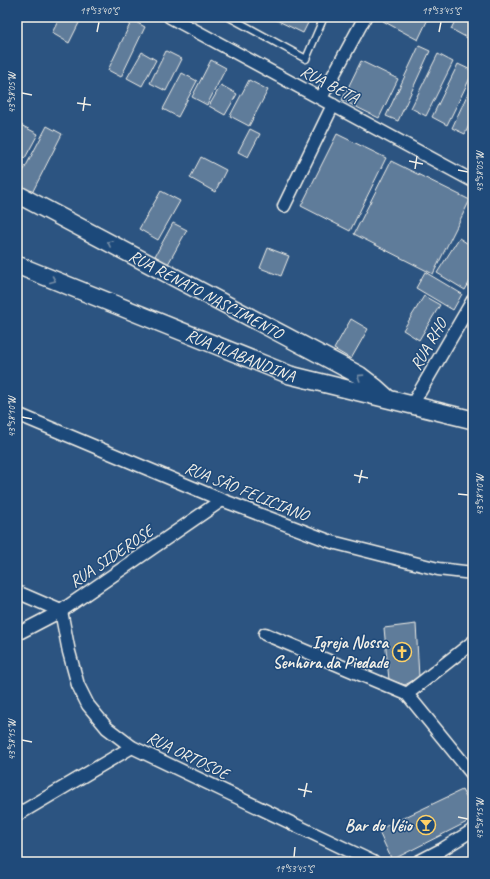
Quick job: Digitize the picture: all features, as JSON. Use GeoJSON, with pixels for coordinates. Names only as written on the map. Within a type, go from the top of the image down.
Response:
{"type":"FeatureCollection","features":[{"type":"Feature","properties":{"kind":"street","name":"RUA BETA"},"geometry":{"type":"LineString","coordinates":[[170,17],[473,181]]}},
{"type":"Feature","properties":{"kind":"street"},"geometry":{"type":"LineString","coordinates":[[321,98],[365,17]]}},
{"type":"Feature","properties":{"kind":"street"},"geometry":{"type":"LineString","coordinates":[[284,206],[333,105]]}},
{"type":"Feature","properties":{"kind":"street","name":"RUA RENATO NASCIMENTO"},"geometry":{"type":"LineString","coordinates":[[17,194],[359,375],[391,401]]}},
{"type":"Feature","properties":{"kind":"street","name":"RUA ALABANDINA"},"geometry":{"type":"LineString","coordinates":[[17,265],[290,375],[473,420]]}},
{"type":"Feature","properties":{"kind":"street","name":"RUA RHO"},"geometry":{"type":"LineString","coordinates":[[412,406],[473,300]]}},
{"type":"Feature","properties":{"kind":"street","name":"RUA SÃO FELICIANO"},"geometry":{"type":"LineString","coordinates":[[17,414],[222,500],[332,542],[438,569],[473,573]]}},
{"type":"Feature","properties":{"kind":"street","name":"RUA SIDEROSE"},"geometry":{"type":"LineString","coordinates":[[17,634],[61,611],[222,500]]}},
{"type":"Feature","properties":{"kind":"street"},"geometry":{"type":"LineString","coordinates":[[17,592],[61,611]]}},
{"type":"Feature","properties":{"kind":"street","name":"RUA ORTOSOE"},"geometry":{"type":"LineString","coordinates":[[61,611],[69,652],[78,685],[88,705],[107,728],[132,747],[373,862]]}},
{"type":"Feature","properties":{"kind":"street"},"geometry":{"type":"LineString","coordinates":[[265,634],[407,694],[473,775]]}},
{"type":"Feature","properties":{"kind":"street"},"geometry":{"type":"LineString","coordinates":[[407,694],[473,642]]}},
{"type":"Feature","properties":{"kind":"street"},"geometry":{"type":"LineString","coordinates":[[17,815],[132,747]]}},
{"type":"Feature","properties":{"kind":"street"},"geometry":{"type":"LineString","coordinates":[[418,862],[442,856],[473,830]]}},
{"type":"Feature","properties":{"kind":"lane"},"geometry":{"type":"LineString","coordinates":[[229,17],[306,59],[324,17]]}},
{"type":"Feature","properties":{"kind":"building"},"geometry":{"type":"Polygon","coordinates":[[[60,17],[82,17],[69,43],[52,33],[60,17]]]}},
{"type":"Feature","properties":{"kind":"building"},"geometry":{"type":"Polygon","coordinates":[[[270,17],[311,17],[303,33],[270,17]]]}},
{"type":"Feature","properties":{"kind":"building"},"geometry":{"type":"Polygon","coordinates":[[[385,17],[429,17],[418,40],[383,21],[385,17]]]}},
{"type":"Feature","properties":{"kind":"building"},"geometry":{"type":"Polygon","coordinates":[[[457,17],[473,17],[473,41],[451,29],[457,17]]]}},
{"type":"Feature","properties":{"kind":"building"},"geometry":{"type":"Polygon","coordinates":[[[132,20],[145,27],[121,77],[108,70],[132,20]]]}},
{"type":"Feature","properties":{"kind":"building"},"geometry":{"type":"Polygon","coordinates":[[[419,46],[430,51],[398,121],[386,116],[419,46]]]}},
{"type":"Feature","properties":{"kind":"building"},"geometry":{"type":"Polygon","coordinates":[[[166,51],[182,59],[166,91],[150,83],[166,51]]]}},
{"type":"Feature","properties":{"kind":"building"},"geometry":{"type":"Polygon","coordinates":[[[142,52],[156,60],[142,86],[127,78],[142,52]]]}},
{"type":"Feature","properties":{"kind":"building"},"geometry":{"type":"Polygon","coordinates":[[[438,54],[453,62],[426,116],[411,108],[438,54]]]}},
{"type":"Feature","properties":{"kind":"building"},"geometry":{"type":"Polygon","coordinates":[[[211,60],[226,68],[207,105],[192,97],[211,60]]]}},
{"type":"Feature","properties":{"kind":"building"},"geometry":{"type":"Polygon","coordinates":[[[361,61],[398,79],[379,118],[342,100],[361,61]]]}},
{"type":"Feature","properties":{"kind":"building"},"geometry":{"type":"Polygon","coordinates":[[[458,64],[473,72],[447,125],[432,117],[458,64]]]}},
{"type":"Feature","properties":{"kind":"building"},"geometry":{"type":"Polygon","coordinates":[[[182,73],[197,81],[178,117],[163,109],[182,73]]]}},
{"type":"Feature","properties":{"kind":"building"},"geometry":{"type":"Polygon","coordinates":[[[249,80],[268,90],[249,126],[230,116],[249,80]]]}},
{"type":"Feature","properties":{"kind":"building"},"geometry":{"type":"Polygon","coordinates":[[[473,82],[473,116],[465,134],[452,128],[473,82]]]}},
{"type":"Feature","properties":{"kind":"building"},"geometry":{"type":"Polygon","coordinates":[[[221,85],[237,94],[225,115],[209,106],[221,85]]]}},
{"type":"Feature","properties":{"kind":"building"},"geometry":{"type":"Polygon","coordinates":[[[17,123],[38,134],[25,158],[17,154],[17,123]]]}},
{"type":"Feature","properties":{"kind":"building"},"geometry":{"type":"Polygon","coordinates":[[[47,126],[62,134],[32,193],[17,185],[17,183],[47,126]]]}},
{"type":"Feature","properties":{"kind":"building"},"geometry":{"type":"Polygon","coordinates":[[[250,129],[260,134],[248,157],[238,152],[250,129]]]}},
{"type":"Feature","properties":{"kind":"building"},"geometry":{"type":"Polygon","coordinates":[[[337,134],[386,158],[350,231],[301,206],[337,134]]]}},
{"type":"Feature","properties":{"kind":"building"},"geometry":{"type":"Polygon","coordinates":[[[201,157],[226,170],[215,192],[190,178],[201,157]]]}},
{"type":"Feature","properties":{"kind":"building"},"geometry":{"type":"Polygon","coordinates":[[[391,161],[470,200],[433,274],[354,234],[391,161]]]}},
{"type":"Feature","properties":{"kind":"building"},"geometry":{"type":"Polygon","coordinates":[[[161,191],[180,201],[158,240],[139,229],[161,191]]]}},
{"type":"Feature","properties":{"kind":"building"},"geometry":{"type":"Polygon","coordinates":[[[173,223],[187,230],[168,264],[155,256],[173,223]]]}},
{"type":"Feature","properties":{"kind":"building"},"geometry":{"type":"Polygon","coordinates":[[[459,238],[473,247],[473,276],[465,290],[437,273],[459,238]]]}},
{"type":"Feature","properties":{"kind":"building"},"geometry":{"type":"Polygon","coordinates":[[[268,248],[289,256],[281,276],[260,268],[268,248]]]}},
{"type":"Feature","properties":{"kind":"building"},"geometry":{"type":"Polygon","coordinates":[[[425,272],[462,294],[453,310],[416,288],[425,272]]]}},
{"type":"Feature","properties":{"kind":"building"},"geometry":{"type":"Polygon","coordinates":[[[424,296],[440,305],[419,340],[403,330],[424,296]]]}},
{"type":"Feature","properties":{"kind":"building"},"geometry":{"type":"Polygon","coordinates":[[[351,319],[368,329],[351,359],[334,349],[351,319]]]}},
{"type":"Feature","properties":{"kind":"building","name":"Igreja Nossa Senhora da Piedade"},"geometry":{"type":"Polygon","coordinates":[[[416,624],[419,677],[405,685],[389,680],[384,628],[416,624]]]}},
{"type":"Feature","properties":{"kind":"building","name":"Bar do Véio"},"geometry":{"type":"Polygon","coordinates":[[[462,790],[473,810],[473,819],[392,860],[378,830],[462,790]]]}},
{"type":"Feature","properties":{"kind":"place","name":"Igreja Nossa Senhora da Piedade"},"geometry":{"type":"Point","coordinates":[402,652]}},
{"type":"Feature","properties":{"kind":"place","name":"Bar do Véio"},"geometry":{"type":"Point","coordinates":[426,825]}}]}
